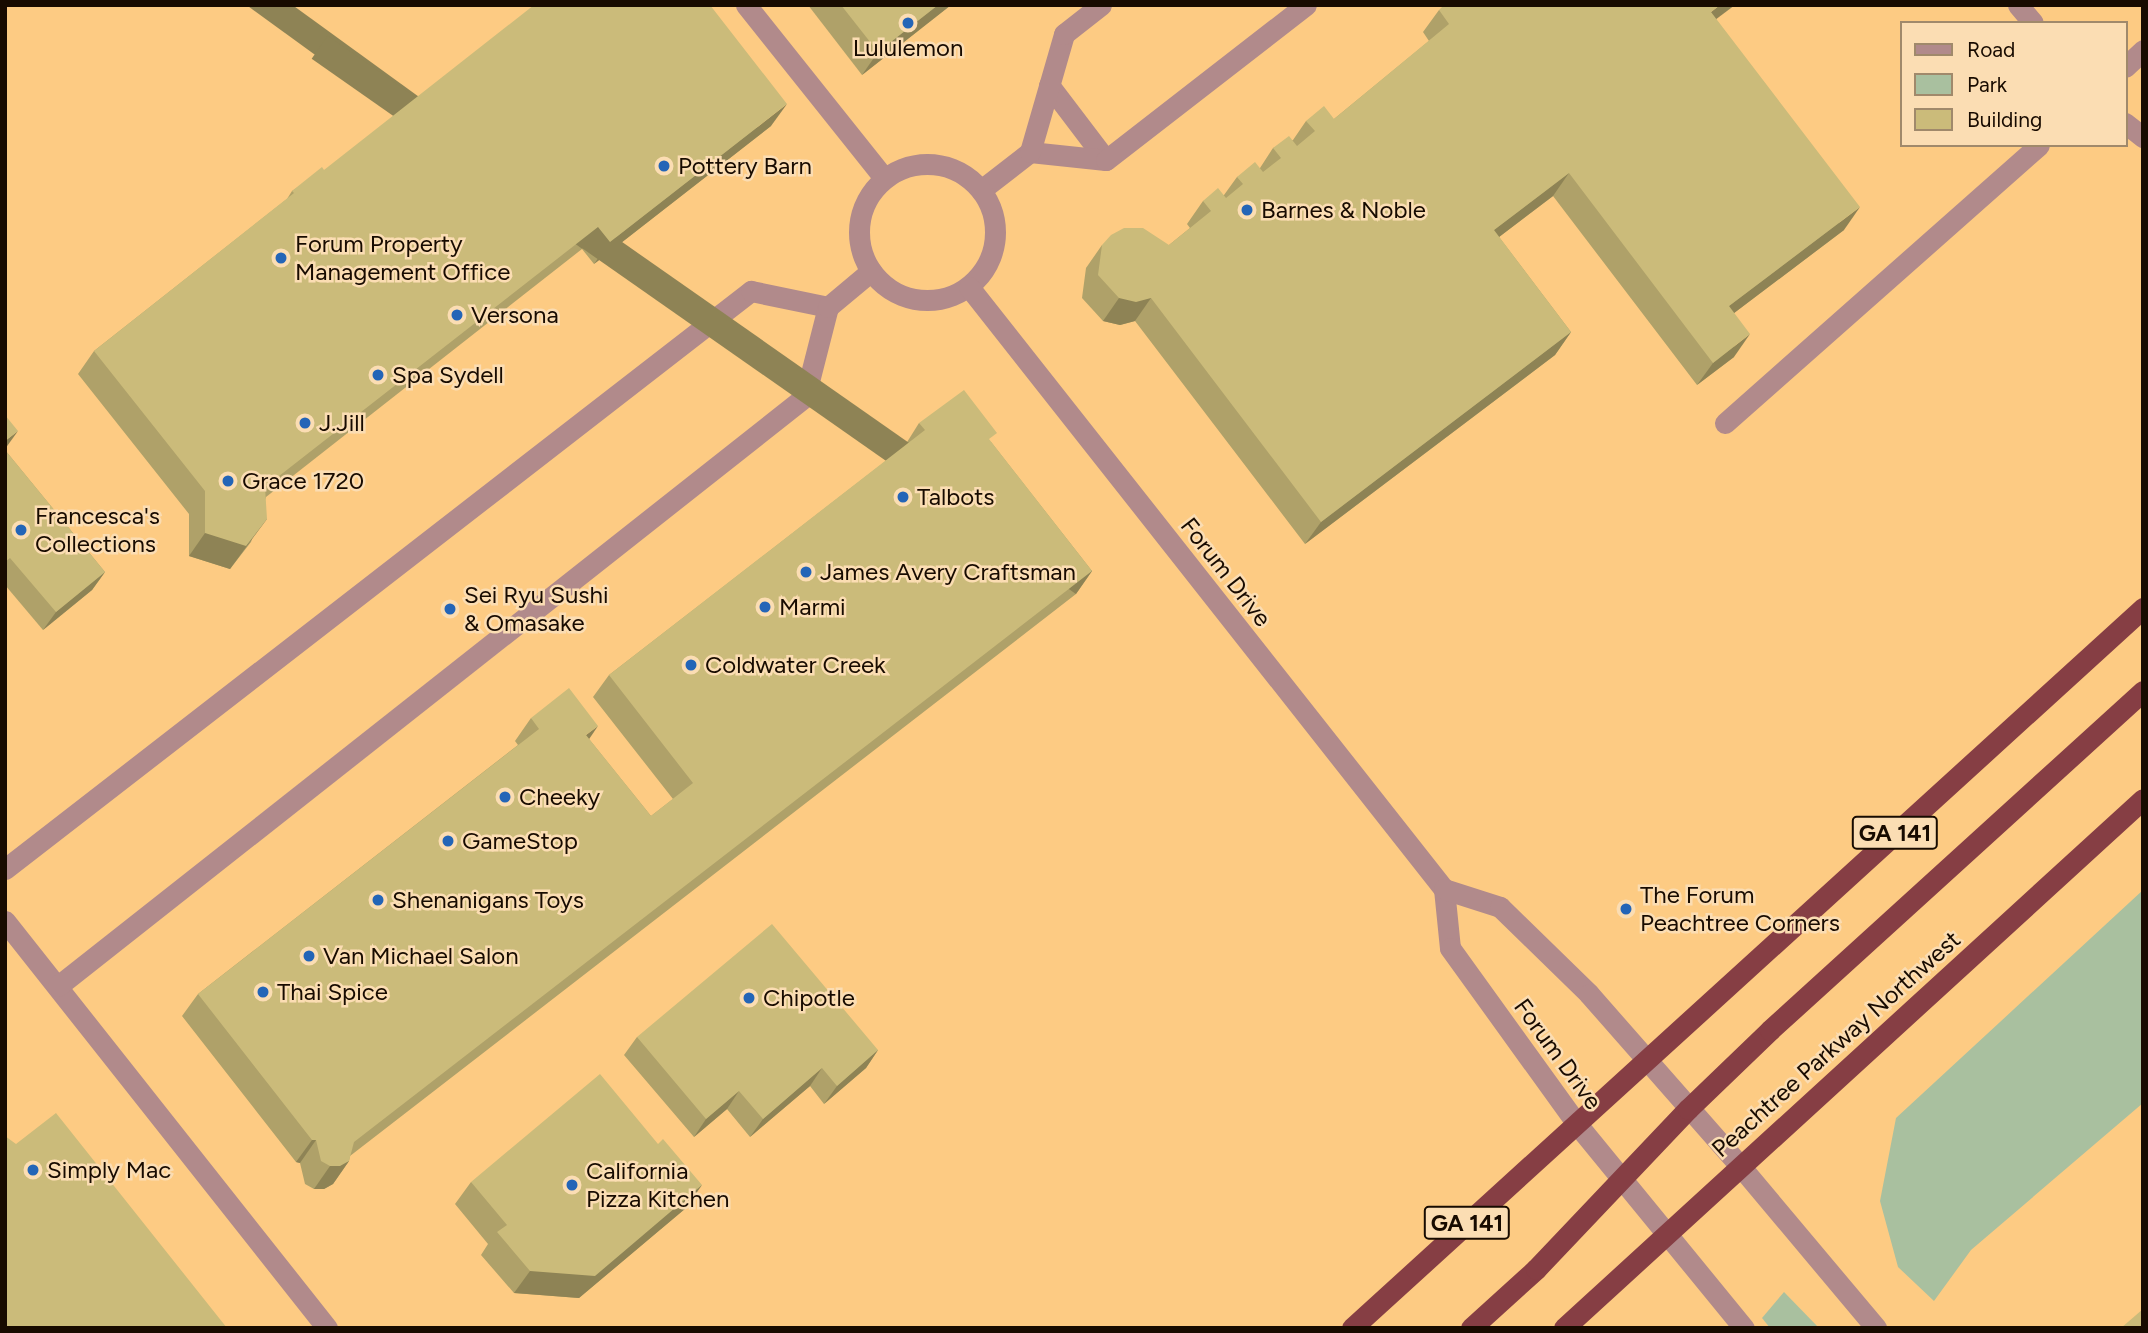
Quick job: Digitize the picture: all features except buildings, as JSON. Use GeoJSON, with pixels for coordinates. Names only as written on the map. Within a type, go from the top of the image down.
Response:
{"type":"FeatureCollection","features":[{"type":"Feature","properties":{"kind":"highway","name":"GA 141"},"geometry":{"type":"LineString","coordinates":[[1352,1328],[2143,608]]}},
{"type":"Feature","properties":{"kind":"highway"},"geometry":{"type":"LineString","coordinates":[[1471,1328],[1536,1269],[1688,1109],[1770,1030],[2143,691]]}},
{"type":"Feature","properties":{"kind":"highway","name":"Peachtree Parkway Northwest"},"geometry":{"type":"LineString","coordinates":[[1564,1328],[2143,799]]}},
{"type":"Feature","properties":{"kind":"street"},"geometry":{"type":"LineString","coordinates":[[746,5],[884,178]]}},
{"type":"Feature","properties":{"kind":"street"},"geometry":{"type":"LineString","coordinates":[[981,190],[1030,152],[1064,34],[1101,5]]}},
{"type":"Feature","properties":{"kind":"street"},"geometry":{"type":"LineString","coordinates":[[1030,152],[1106,160],[1306,5]]}},
{"type":"Feature","properties":{"kind":"street"},"geometry":{"type":"LineString","coordinates":[[2018,5],[2031,21]]}},
{"type":"Feature","properties":{"kind":"street"},"geometry":{"type":"LineString","coordinates":[[2127,65],[2143,50]]}},
{"type":"Feature","properties":{"kind":"street"},"geometry":{"type":"LineString","coordinates":[[1049,85],[1106,160]]}},
{"type":"Feature","properties":{"kind":"street"},"geometry":{"type":"LineString","coordinates":[[2127,125],[2143,137]]}},
{"type":"Feature","properties":{"kind":"street"},"geometry":{"type":"LineString","coordinates":[[1725,423],[2037,147]]}},
{"type":"Feature","properties":{"kind":"street"},"geometry":{"type":"LineString","coordinates":[[924,164],[946,166],[965,176],[981,190],[991,209],[996,230],[993,251],[984,271],[968,287],[949,296],[928,300],[906,297],[887,287],[871,271],[863,253],[859,232],[866,203],[884,178],[903,168],[924,164]]}},
{"type":"Feature","properties":{"kind":"street"},"geometry":{"type":"LineString","coordinates":[[58,986],[805,397],[828,307],[871,271]]}},
{"type":"Feature","properties":{"kind":"street","name":"Forum Drive"},"geometry":{"type":"LineString","coordinates":[[968,287],[1444,889],[1450,948],[1576,1124],[1744,1328]]}},
{"type":"Feature","properties":{"kind":"street"},"geometry":{"type":"LineString","coordinates":[[5,869],[751,291],[828,307]]}},
{"type":"Feature","properties":{"kind":"street"},"geometry":{"type":"LineString","coordinates":[[1444,889],[1500,907],[1590,994],[1741,1167],[1876,1328]]}},
{"type":"Feature","properties":{"kind":"street"},"geometry":{"type":"LineString","coordinates":[[5,921],[327,1328]]}},
{"type":"Feature","properties":{"kind":"green space"},"geometry":{"type":"Polygon","coordinates":[[[2143,890],[2143,1103],[1971,1250],[1934,1301],[1898,1267],[1880,1201],[1896,1118],[2143,890]]]}},
{"type":"Feature","properties":{"kind":"green space"},"geometry":{"type":"Polygon","coordinates":[[[1784,1292],[1819,1328],[1770,1328],[1762,1318],[1784,1292]]]}},
{"type":"Feature","properties":{"kind":"place","name":"Lululemon"},"geometry":{"type":"Point","coordinates":[908,23]}},
{"type":"Feature","properties":{"kind":"place","name":"Pottery Barn"},"geometry":{"type":"Point","coordinates":[664,166]}},
{"type":"Feature","properties":{"kind":"place","name":"Barnes & Noble"},"geometry":{"type":"Point","coordinates":[1247,210]}},
{"type":"Feature","properties":{"kind":"place","name":"Forum Property Management Office"},"geometry":{"type":"Point","coordinates":[281,258]}},
{"type":"Feature","properties":{"kind":"place","name":"Versona"},"geometry":{"type":"Point","coordinates":[457,315]}},
{"type":"Feature","properties":{"kind":"place","name":"Spa Sydell"},"geometry":{"type":"Point","coordinates":[378,375]}},
{"type":"Feature","properties":{"kind":"place","name":"J.Jill"},"geometry":{"type":"Point","coordinates":[305,423]}},
{"type":"Feature","properties":{"kind":"place","name":"Grace 1720"},"geometry":{"type":"Point","coordinates":[228,481]}},
{"type":"Feature","properties":{"kind":"place","name":"Talbots"},"geometry":{"type":"Point","coordinates":[903,497]}},
{"type":"Feature","properties":{"kind":"place","name":"Francesca's Collections"},"geometry":{"type":"Point","coordinates":[21,530]}},
{"type":"Feature","properties":{"kind":"place","name":"James Avery Craftsman"},"geometry":{"type":"Point","coordinates":[806,572]}},
{"type":"Feature","properties":{"kind":"place","name":"Marmi"},"geometry":{"type":"Point","coordinates":[765,607]}},
{"type":"Feature","properties":{"kind":"place","name":"Sei Ryu Sushi & Omasake"},"geometry":{"type":"Point","coordinates":[450,609]}},
{"type":"Feature","properties":{"kind":"place","name":"Coldwater Creek"},"geometry":{"type":"Point","coordinates":[691,665]}},
{"type":"Feature","properties":{"kind":"place","name":"Cheeky"},"geometry":{"type":"Point","coordinates":[505,797]}},
{"type":"Feature","properties":{"kind":"place","name":"GameStop"},"geometry":{"type":"Point","coordinates":[448,841]}},
{"type":"Feature","properties":{"kind":"place","name":"Shenanigans Toys"},"geometry":{"type":"Point","coordinates":[378,900]}},
{"type":"Feature","properties":{"kind":"place","name":"The Forum Peachtree Corners"},"geometry":{"type":"Point","coordinates":[1626,909]}},
{"type":"Feature","properties":{"kind":"place","name":"Van Michael Salon"},"geometry":{"type":"Point","coordinates":[309,956]}},
{"type":"Feature","properties":{"kind":"place","name":"Thai Spice"},"geometry":{"type":"Point","coordinates":[263,992]}},
{"type":"Feature","properties":{"kind":"place","name":"Chipotle"},"geometry":{"type":"Point","coordinates":[749,998]}},
{"type":"Feature","properties":{"kind":"place","name":"Simply Mac"},"geometry":{"type":"Point","coordinates":[33,1170]}},
{"type":"Feature","properties":{"kind":"place","name":"California Pizza Kitchen"},"geometry":{"type":"Point","coordinates":[572,1185]}}]}
